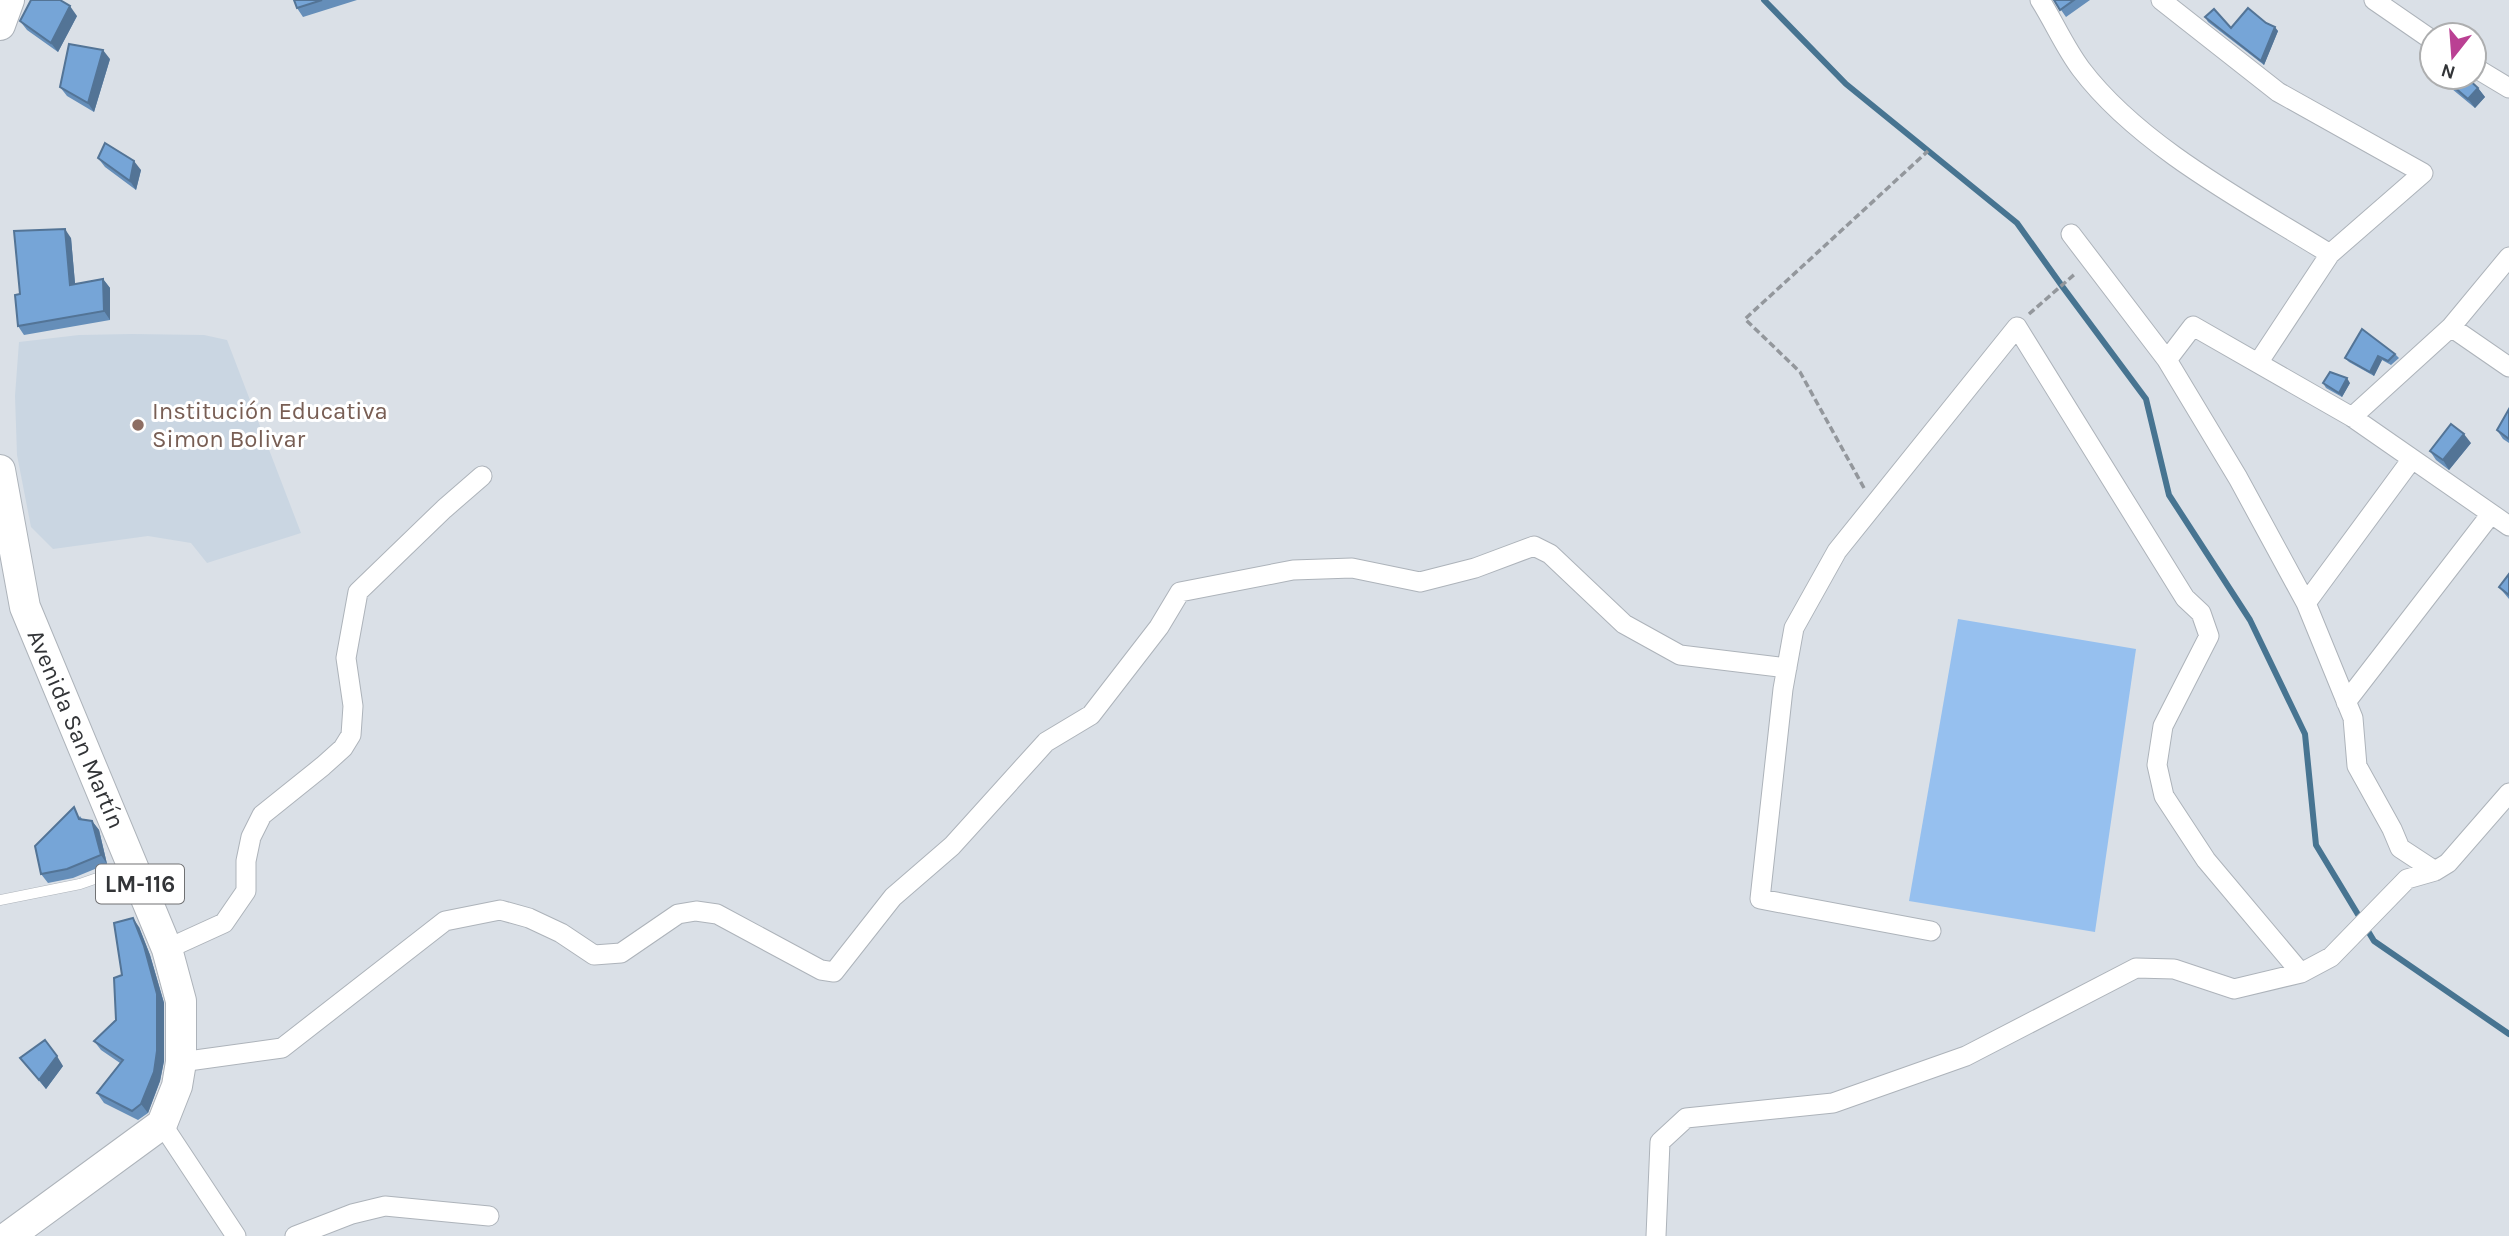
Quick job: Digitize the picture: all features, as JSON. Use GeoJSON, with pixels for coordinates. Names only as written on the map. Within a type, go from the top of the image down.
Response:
{"type":"FeatureCollection","features":[{"type":"Feature","properties":{"kind":"main road"},"geometry":{"type":"LineString","coordinates":[[0,25],[9,0]]}},
{"type":"Feature","properties":{"kind":"main road","name":"Avenida San Martín"},"geometry":{"type":"LineString","coordinates":[[0,470],[25,607],[167,949],[181,1001],[181,1062],[177,1086],[162,1124]]}},
{"type":"Feature","properties":{"kind":"main road"},"geometry":{"type":"LineString","coordinates":[[9,1236],[162,1124]]}},
{"type":"Feature","properties":{"kind":"street"},"geometry":{"type":"LineString","coordinates":[[2040,0],[2080,68],[2116,109],[2196,171],[2330,254]]}},
{"type":"Feature","properties":{"kind":"street"},"geometry":{"type":"LineString","coordinates":[[2161,0],[2278,92],[2423,173],[2330,254],[2258,363]]}},
{"type":"Feature","properties":{"kind":"street"},"geometry":{"type":"LineString","coordinates":[[2374,0],[2418,30]]}},
{"type":"Feature","properties":{"kind":"street"},"geometry":{"type":"LineString","coordinates":[[2488,75],[2509,88]]}},
{"type":"Feature","properties":{"kind":"street"},"geometry":{"type":"LineString","coordinates":[[2071,234],[2167,360],[2238,478],[2306,603],[2353,718],[2357,766],[2400,848],[2435,871]]}},
{"type":"Feature","properties":{"kind":"street"},"geometry":{"type":"LineString","coordinates":[[2352,417],[2451,327],[2509,257]]}},
{"type":"Feature","properties":{"kind":"street"},"geometry":{"type":"LineString","coordinates":[[2167,360],[2193,326],[2352,417],[2509,526]]}},
{"type":"Feature","properties":{"kind":"street"},"geometry":{"type":"LineString","coordinates":[[1931,931],[1760,899],[1787,668],[1794,628],[1838,551],[2017,327],[2185,598],[2201,613],[2208,636],[2163,726],[2157,765],[2164,796],[2206,860],[2301,973]]}},
{"type":"Feature","properties":{"kind":"street"},"geometry":{"type":"LineString","coordinates":[[2451,327],[2509,367]]}},
{"type":"Feature","properties":{"kind":"street"},"geometry":{"type":"LineString","coordinates":[[2306,603],[2412,459]]}},
{"type":"Feature","properties":{"kind":"street"},"geometry":{"type":"LineString","coordinates":[[167,949],[224,923],[246,891],[246,861],[251,837],[262,815],[323,766],[343,748],[351,736],[353,706],[346,658],[358,592],[482,476]]}},
{"type":"Feature","properties":{"kind":"street"},"geometry":{"type":"LineString","coordinates":[[2346,702],[2491,514]]}},
{"type":"Feature","properties":{"kind":"street"},"geometry":{"type":"LineString","coordinates":[[181,1062],[282,1048],[445,922],[500,910],[561,933],[594,955],[621,953],[678,914],[696,911],[717,914],[821,970],[834,972],[893,897],[952,846],[1046,742],[1091,715],[1159,627],[1180,593],[1293,570],[1352,568],[1420,582],[1475,568],[1534,546],[1550,554],[1624,624],[1680,655],[1787,668]]}},
{"type":"Feature","properties":{"kind":"street"},"geometry":{"type":"LineString","coordinates":[[1656,1236],[1660,1142],[1686,1118],[1833,1103],[1966,1056],[2136,968],[2174,969],[2234,989],[2301,973],[2330,957],[2407,879],[2435,871],[2448,863],[2509,793]]}},
{"type":"Feature","properties":{"kind":"street"},"geometry":{"type":"LineString","coordinates":[[162,1124],[236,1236]]}},
{"type":"Feature","properties":{"kind":"street"},"geometry":{"type":"LineString","coordinates":[[295,1236],[352,1214],[385,1206],[489,1216]]}},
{"type":"Feature","properties":{"kind":"lane"},"geometry":{"type":"LineString","coordinates":[[0,900],[80,884],[132,865]]}},
{"type":"Feature","properties":{"kind":"path"},"geometry":{"type":"LineString","coordinates":[[1874,505],[1800,372],[1745,319],[1928,151]]}},
{"type":"Feature","properties":{"kind":"path"},"geometry":{"type":"LineString","coordinates":[[2039,303],[2079,270]]}},
{"type":"Feature","properties":{"kind":"shaded area","name":"Institución Educativa Simon Bolivar"},"geometry":{"type":"Polygon","coordinates":[[[79,335],[204,335],[227,340],[301,533],[207,563],[191,543],[148,536],[53,549],[31,527],[17,455],[15,396],[19,342],[79,335]]]}},
{"type":"Feature","properties":{"kind":"shaded area"},"geometry":{"type":"Polygon","coordinates":[[[1958,619],[2136,649],[2095,932],[1909,901],[1958,619]]]}},
{"type":"Feature","properties":{"kind":"building"},"geometry":{"type":"Polygon","coordinates":[[[31,0],[60,0],[70,6],[51,43],[20,21],[31,0]]]}},
{"type":"Feature","properties":{"kind":"building"},"geometry":{"type":"Polygon","coordinates":[[[294,0],[322,0],[297,8],[294,0]]]}},
{"type":"Feature","properties":{"kind":"building"},"geometry":{"type":"Polygon","coordinates":[[[2054,0],[2074,0],[2060,10],[2054,0]]]}},
{"type":"Feature","properties":{"kind":"building"},"geometry":{"type":"Polygon","coordinates":[[[2248,8],[2275,27],[2261,61],[2205,17],[2214,9],[2231,28],[2248,8]]]}},
{"type":"Feature","properties":{"kind":"building"},"geometry":{"type":"Polygon","coordinates":[[[69,44],[103,50],[88,103],[60,87],[69,44]]]}},
{"type":"Feature","properties":{"kind":"building"},"geometry":{"type":"Polygon","coordinates":[[[2459,91],[2475,91],[2468,99],[2459,91]]]}},
{"type":"Feature","properties":{"kind":"building"},"geometry":{"type":"Polygon","coordinates":[[[105,143],[134,161],[130,181],[98,158],[105,143]]]}},
{"type":"Feature","properties":{"kind":"building"},"geometry":{"type":"Polygon","coordinates":[[[65,229],[70,285],[103,279],[104,311],[18,326],[15,295],[20,294],[14,231],[65,229]]]}},
{"type":"Feature","properties":{"kind":"building"},"geometry":{"type":"Polygon","coordinates":[[[2362,329],[2395,354],[2388,361],[2378,356],[2370,372],[2345,358],[2362,329]]]}},
{"type":"Feature","properties":{"kind":"building"},"geometry":{"type":"Polygon","coordinates":[[[2330,372],[2347,378],[2339,393],[2323,383],[2330,372]]]}},
{"type":"Feature","properties":{"kind":"building"},"geometry":{"type":"Polygon","coordinates":[[[2509,409],[2509,439],[2497,430],[2509,409]]]}},
{"type":"Feature","properties":{"kind":"building"},"geometry":{"type":"Polygon","coordinates":[[[2451,424],[2464,434],[2443,460],[2430,451],[2451,424]]]}},
{"type":"Feature","properties":{"kind":"building"},"geometry":{"type":"Polygon","coordinates":[[[2509,574],[2509,595],[2499,587],[2509,574]]]}},
{"type":"Feature","properties":{"kind":"building"},"geometry":{"type":"Polygon","coordinates":[[[74,807],[79,819],[92,821],[101,855],[67,869],[41,874],[35,846],[74,807]]]}},
{"type":"Feature","properties":{"kind":"building"},"geometry":{"type":"Polygon","coordinates":[[[133,918],[157,994],[157,1051],[154,1072],[141,1104],[132,1111],[97,1093],[123,1060],[94,1041],[116,1020],[114,978],[122,975],[114,923],[133,918]]]}},
{"type":"Feature","properties":{"kind":"building"},"geometry":{"type":"Polygon","coordinates":[[[45,1040],[57,1056],[39,1080],[20,1058],[45,1040]]]}},
{"type":"Feature","properties":{"kind":"waterway"},"geometry":{"type":"LineString","coordinates":[[1764,0],[1846,84],[2017,223],[2146,399],[2169,495],[2250,620],[2305,734],[2316,845],[2374,941],[2509,1034]]}},
{"type":"Feature","properties":{"kind":"place","name":"Institución Educativa Simon Bolivar"},"geometry":{"type":"Point","coordinates":[138,425]}}]}
